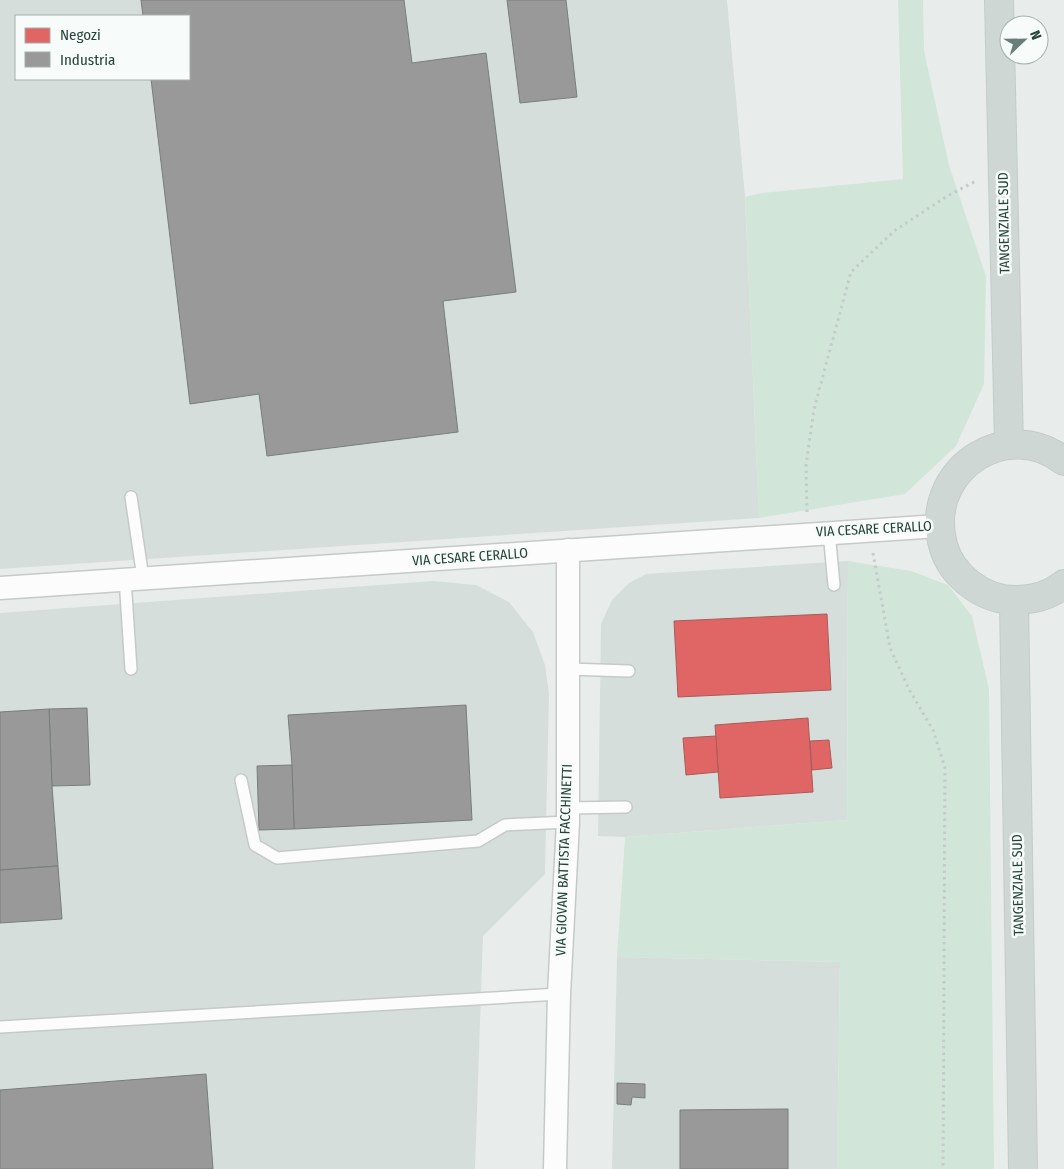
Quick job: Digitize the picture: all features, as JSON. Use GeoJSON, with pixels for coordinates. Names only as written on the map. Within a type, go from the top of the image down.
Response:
{"type":"FeatureCollection","features":[{"type":"Feature","properties":{"kind":"main road","name":"TANGENZIALE SUD"},"geometry":{"type":"LineString","coordinates":[[999,0],[1009,445]]}},
{"type":"Feature","properties":{"kind":"main road"},"geometry":{"type":"LineString","coordinates":[[1064,462],[1057,456],[1042,449],[1025,445],[992,448],[977,456],[953,478],[945,493],[940,509],[939,526],[947,557],[956,571],[968,583],[982,592],[998,598],[1014,600],[1031,599],[1047,594],[1064,584]]}},
{"type":"Feature","properties":{"kind":"main road","name":"TANGENZIALE SUD"},"geometry":{"type":"LineString","coordinates":[[1014,600],[1023,1169]]}},
{"type":"Feature","properties":{"kind":"street","name":"VIA CESARE CERALLO"},"geometry":{"type":"LineString","coordinates":[[0,588],[939,526]]}},
{"type":"Feature","properties":{"kind":"street","name":"VIA GIOVAN BATTISTA FACCHINETTI"},"geometry":{"type":"LineString","coordinates":[[555,1169],[559,994],[568,815],[568,550]]}},
{"type":"Feature","properties":{"kind":"lane"},"geometry":{"type":"LineString","coordinates":[[131,498],[134,579],[131,669]]}},
{"type":"Feature","properties":{"kind":"lane"},"geometry":{"type":"LineString","coordinates":[[819,533],[834,585]]}},
{"type":"Feature","properties":{"kind":"lane"},"geometry":{"type":"LineString","coordinates":[[568,669],[629,671]]}},
{"type":"Feature","properties":{"kind":"lane"},"geometry":{"type":"LineString","coordinates":[[242,780],[255,845],[277,858],[478,841],[505,825],[626,807]]}},
{"type":"Feature","properties":{"kind":"lane"},"geometry":{"type":"LineString","coordinates":[[0,1026],[559,994]]}},
{"type":"Feature","properties":{"kind":"path"},"geometry":{"type":"LineString","coordinates":[[819,533],[806,465],[814,409],[851,272],[894,231],[949,195],[1003,166]]}},
{"type":"Feature","properties":{"kind":"path"},"geometry":{"type":"LineString","coordinates":[[868,530],[890,648],[910,691],[933,730],[945,768],[943,1169]]}},
{"type":"Feature","properties":{"kind":"shaded area"},"geometry":{"type":"Polygon","coordinates":[[[0,0],[727,0],[745,197],[759,518],[0,569],[0,0]]]}},
{"type":"Feature","properties":{"kind":"shaded area"},"geometry":{"type":"Polygon","coordinates":[[[848,561],[847,820],[625,837],[598,836],[601,624],[612,600],[629,583],[646,574],[848,561]]]}},
{"type":"Feature","properties":{"kind":"shaded area"},"geometry":{"type":"Polygon","coordinates":[[[433,581],[476,585],[509,602],[533,632],[545,665],[549,694],[545,874],[483,936],[475,1169],[0,1169],[0,613],[433,581]]]}},
{"type":"Feature","properties":{"kind":"shaded area"},"geometry":{"type":"Polygon","coordinates":[[[617,957],[840,962],[837,1169],[612,1169],[617,957]]]}},
{"type":"Feature","properties":{"kind":"green space"},"geometry":{"type":"Polygon","coordinates":[[[898,0],[923,0],[924,51],[949,165],[986,276],[984,384],[956,446],[905,494],[759,518],[745,197],[761,193],[903,179],[898,0]]]}},
{"type":"Feature","properties":{"kind":"green space"},"geometry":{"type":"Polygon","coordinates":[[[848,561],[911,571],[948,585],[972,616],[989,689],[994,1169],[837,1169],[840,962],[617,957],[625,837],[847,820],[848,561]]]}},
{"type":"Feature","properties":{"kind":"building: Negozi"},"geometry":{"type":"Polygon","coordinates":[[[827,614],[831,690],[678,697],[674,621],[827,614]]]}},
{"type":"Feature","properties":{"kind":"building: Negozi"},"geometry":{"type":"Polygon","coordinates":[[[808,718],[813,792],[720,798],[715,725],[808,718]]]}},
{"type":"Feature","properties":{"kind":"building: Negozi"},"geometry":{"type":"Polygon","coordinates":[[[716,736],[718,772],[686,775],[683,738],[716,736]]]}},
{"type":"Feature","properties":{"kind":"building: Negozi"},"geometry":{"type":"Polygon","coordinates":[[[829,740],[832,768],[812,770],[810,741],[829,740]]]}},
{"type":"Feature","properties":{"kind":"building: Industria"},"geometry":{"type":"Polygon","coordinates":[[[141,0],[404,0],[412,63],[486,53],[516,292],[443,301],[458,432],[267,456],[259,394],[190,404],[151,80],[190,80],[190,15],[143,15],[141,0]]]}},
{"type":"Feature","properties":{"kind":"building: Industria"},"geometry":{"type":"Polygon","coordinates":[[[507,0],[566,0],[577,97],[520,103],[507,0]]]}},
{"type":"Feature","properties":{"kind":"building: Industria"},"geometry":{"type":"Polygon","coordinates":[[[466,705],[472,820],[294,829],[288,715],[466,705]]]}},
{"type":"Feature","properties":{"kind":"building: Industria"},"geometry":{"type":"Polygon","coordinates":[[[87,708],[90,785],[52,786],[49,709],[87,708]]]}},
{"type":"Feature","properties":{"kind":"building: Industria"},"geometry":{"type":"Polygon","coordinates":[[[49,709],[58,866],[0,870],[0,712],[49,709]]]}},
{"type":"Feature","properties":{"kind":"building: Industria"},"geometry":{"type":"Polygon","coordinates":[[[292,765],[294,829],[259,830],[257,766],[292,765]]]}},
{"type":"Feature","properties":{"kind":"building: Industria"},"geometry":{"type":"Polygon","coordinates":[[[58,866],[62,919],[0,923],[0,870],[58,866]]]}},
{"type":"Feature","properties":{"kind":"building: Industria"},"geometry":{"type":"Polygon","coordinates":[[[206,1074],[213,1169],[0,1169],[0,1090],[206,1074]]]}},
{"type":"Feature","properties":{"kind":"building: Industria"},"geometry":{"type":"Polygon","coordinates":[[[617,1083],[645,1084],[645,1098],[632,1097],[631,1105],[617,1104],[617,1083]]]}},
{"type":"Feature","properties":{"kind":"building: Industria"},"geometry":{"type":"Polygon","coordinates":[[[788,1109],[788,1169],[680,1169],[680,1110],[788,1109]]]}}]}
